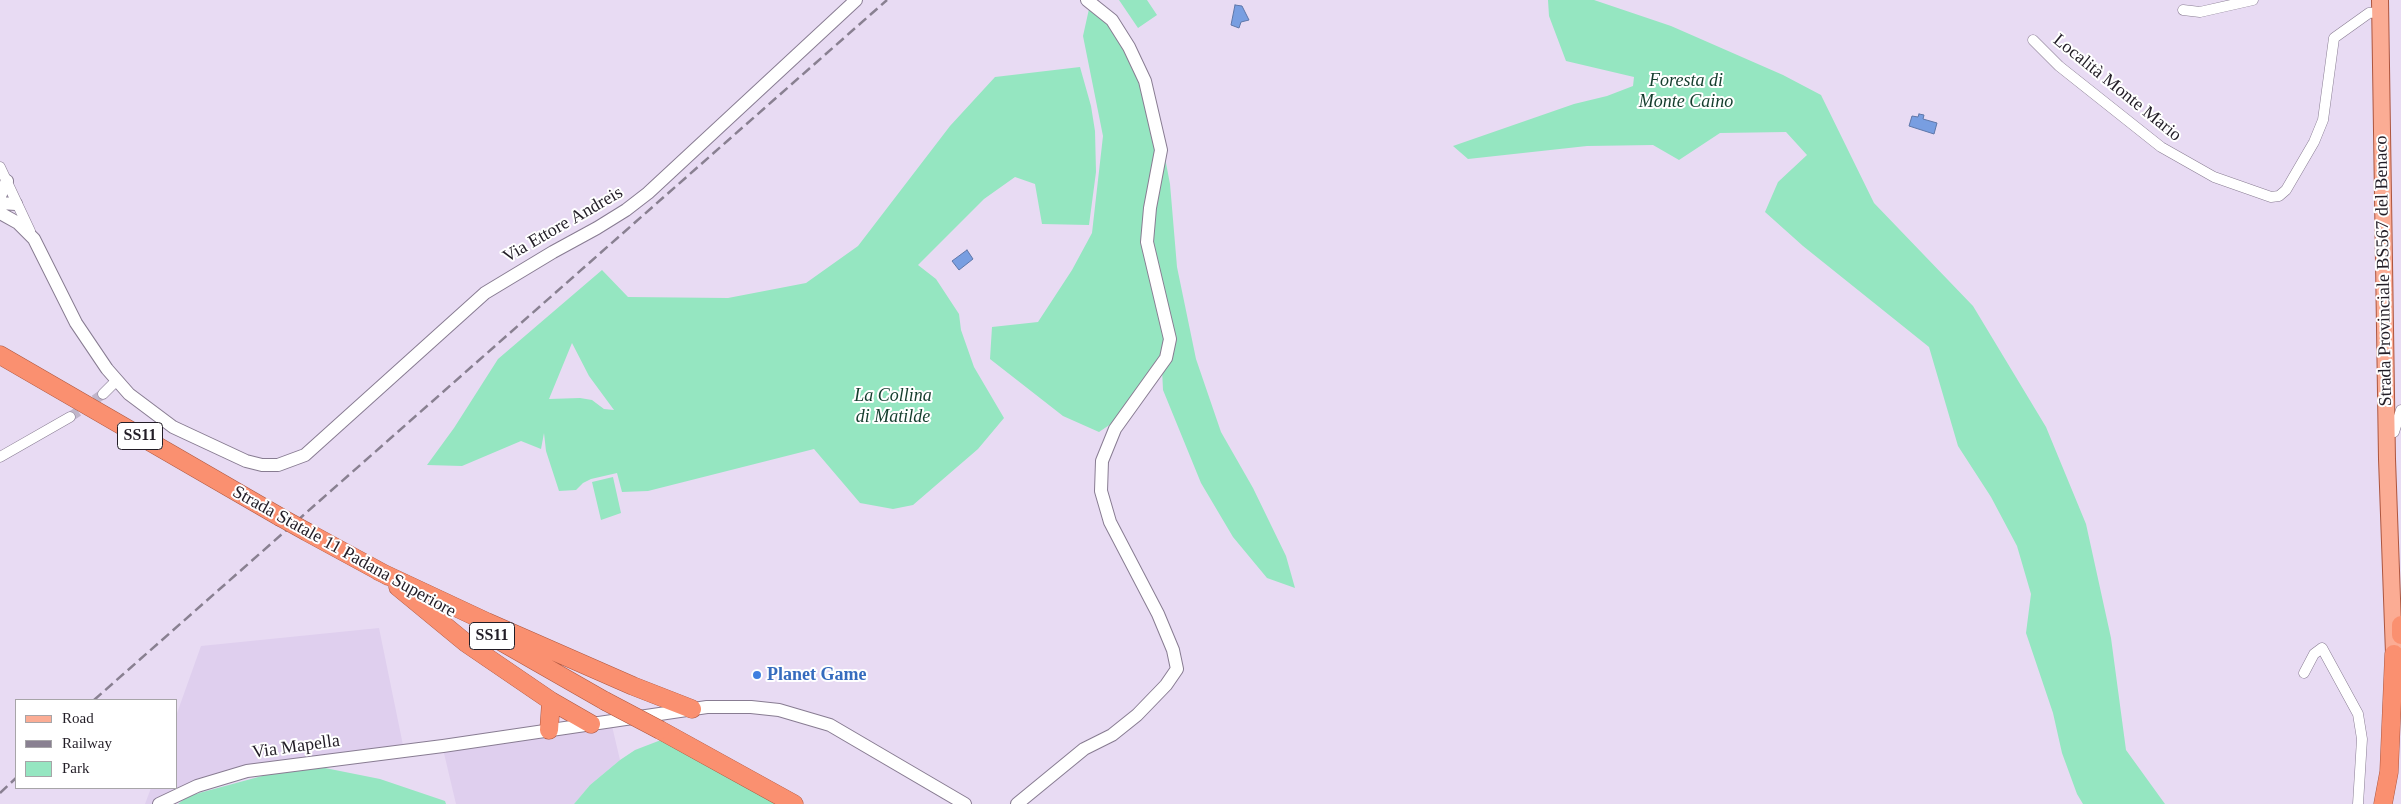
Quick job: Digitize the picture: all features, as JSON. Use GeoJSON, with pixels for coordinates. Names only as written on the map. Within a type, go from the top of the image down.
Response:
{"type":"FeatureCollection","features":[{"type":"Feature","properties":{"kind":"highway","name":"Strada Statale 11 Padana Superiore"},"geometry":{"type":"LineString","coordinates":[[0,355],[280,517],[605,701],[794,804]]}},
{"type":"Feature","properties":{"kind":"highway"},"geometry":{"type":"LineString","coordinates":[[378,571],[466,643],[551,701],[591,724]]}},
{"type":"Feature","properties":{"kind":"highway"},"geometry":{"type":"LineString","coordinates":[[378,571],[486,622],[633,686],[692,709]]}},
{"type":"Feature","properties":{"kind":"highway","name":"Strada Provinciale BS567 del Benaco"},"geometry":{"type":"LineString","coordinates":[[2401,625],[2401,635]]}},
{"type":"Feature","properties":{"kind":"highway","name":"Strada Provinciale BS567 del Benaco"},"geometry":{"type":"LineString","coordinates":[[2394,654],[2401,722]]}},
{"type":"Feature","properties":{"kind":"highway"},"geometry":{"type":"LineString","coordinates":[[2383,804],[2388,772],[2394,654]]}},
{"type":"Feature","properties":{"kind":"highway"},"geometry":{"type":"LineString","coordinates":[[549,730],[551,701]]}},
{"type":"Feature","properties":{"kind":"main road","name":"Strada Provinciale BS567 del Benaco"},"geometry":{"type":"LineString","coordinates":[[2382,4],[2396,559],[2401,625]]}},
{"type":"Feature","properties":{"kind":"main road","name":"Strada Provinciale BS567 del Benaco"},"geometry":{"type":"LineString","coordinates":[[2382,4],[2387,459],[2394,654]]}},
{"type":"Feature","properties":{"kind":"street","name":"Via Ettore Andreis"},"geometry":{"type":"LineString","coordinates":[[117,380],[135,399],[173,427],[246,461],[278,465],[305,455],[485,293],[506,278],[605,224],[648,193],[856,0]]}},
{"type":"Feature","properties":{"kind":"street"},"geometry":{"type":"LineString","coordinates":[[1017,804],[1084,749],[1112,735],[1137,715],[1166,685],[1177,669],[1173,650],[1158,614],[1110,522],[1101,491],[1102,461],[1115,429],[1166,358],[1170,339],[1147,242],[1150,208],[1161,150],[1145,81],[1129,48],[1112,20],[1087,0]]}},
{"type":"Feature","properties":{"kind":"street"},"geometry":{"type":"LineString","coordinates":[[2183,10],[2200,12],[2253,0]]}},
{"type":"Feature","properties":{"kind":"street","name":"Località Monte Mario"},"geometry":{"type":"LineString","coordinates":[[2034,40],[2060,66],[2160,147],[2214,177],[2271,197],[2279,196],[2286,190],[2314,142],[2322,120],[2334,38],[2356,20],[2382,4]]}},
{"type":"Feature","properties":{"kind":"street"},"geometry":{"type":"LineString","coordinates":[[0,167],[16,204],[76,323],[117,380],[103,394]]}},
{"type":"Feature","properties":{"kind":"street"},"geometry":{"type":"LineString","coordinates":[[0,196],[7,181]]}},
{"type":"Feature","properties":{"kind":"street"},"geometry":{"type":"LineString","coordinates":[[1,210],[16,204]]}},
{"type":"Feature","properties":{"kind":"street"},"geometry":{"type":"LineString","coordinates":[[1,210],[18,222],[34,239]]}},
{"type":"Feature","properties":{"kind":"street"},"geometry":{"type":"LineString","coordinates":[[2394,432],[2401,410]]}},
{"type":"Feature","properties":{"kind":"street"},"geometry":{"type":"LineString","coordinates":[[0,457],[70,418]]}},
{"type":"Feature","properties":{"kind":"street"},"geometry":{"type":"LineString","coordinates":[[2304,673],[2314,654],[2322,648],[2358,714],[2362,739],[2358,804]]}},
{"type":"Feature","properties":{"kind":"street","name":"Via Mapella"},"geometry":{"type":"LineString","coordinates":[[159,804],[198,786],[246,771],[443,746],[692,709],[751,707],[779,710],[830,725],[965,804]]}},
{"type":"Feature","properties":{"kind":"shaded area"},"geometry":{"type":"Polygon","coordinates":[[[379,628],[404,750],[288,764],[159,804],[145,804],[151,789],[178,789],[178,710],[201,646],[379,628]]]}},
{"type":"Feature","properties":{"kind":"shaded area"},"geometry":{"type":"Polygon","coordinates":[[[612,726],[620,760],[590,785],[574,804],[456,804],[443,749],[612,726]]]}},
{"type":"Feature","properties":{"kind":"green space"},"geometry":{"type":"Polygon","coordinates":[[[1091,0],[1098,3],[1153,95],[1170,184],[1177,267],[1196,359],[1221,432],[1253,488],[1286,556],[1295,588],[1267,578],[1233,537],[1201,483],[1163,390],[1162,369],[1136,407],[1099,432],[1063,416],[990,359],[992,327],[1038,322],[1072,270],[1092,233],[1103,136],[1083,36],[1091,0]]]}},
{"type":"Feature","properties":{"kind":"green space"},"geometry":{"type":"Polygon","coordinates":[[[1119,0],[1147,0],[1157,15],[1138,28],[1119,0]]]}},
{"type":"Feature","properties":{"kind":"green space","name":"Foresta di Monte Caino"},"geometry":{"type":"Polygon","coordinates":[[[1548,0],[1594,0],[1671,26],[1783,75],[1821,95],[1874,203],[1973,306],[2046,427],[2086,524],[2111,638],[2126,750],[2165,804],[2083,804],[2077,794],[2062,753],[2053,713],[2026,633],[2031,594],[2017,546],[1991,497],[1958,446],[1929,347],[1803,246],[1765,212],[1778,182],[1807,155],[1786,132],[1720,133],[1679,160],[1653,145],[1587,146],[1468,159],[1453,146],[1574,104],[1607,96],[1633,86],[1634,77],[1566,61],[1549,16],[1548,0]]]}},
{"type":"Feature","properties":{"kind":"green space","name":"La Collina di Matilde"},"geometry":{"type":"Polygon","coordinates":[[[1080,67],[1091,106],[1095,131],[1096,172],[1089,225],[1042,224],[1035,184],[1015,177],[984,199],[918,265],[936,279],[959,314],[961,330],[974,367],[1004,418],[978,449],[913,505],[893,509],[860,503],[814,449],[648,491],[622,492],[617,473],[591,479],[583,483],[576,490],[559,491],[546,451],[544,433],[541,449],[521,441],[462,466],[427,465],[454,428],[498,359],[602,270],[628,297],[728,298],[806,283],[858,246],[950,126],[995,77],[1080,67]],[[572,343],[549,399],[580,398],[592,400],[604,409],[614,410],[589,376],[572,343]]]}},
{"type":"Feature","properties":{"kind":"green space"},"geometry":{"type":"Polygon","coordinates":[[[613,477],[621,513],[601,520],[592,482],[613,477]]]}},
{"type":"Feature","properties":{"kind":"green space"},"geometry":{"type":"Polygon","coordinates":[[[661,740],[785,804],[574,804],[590,785],[620,760],[635,750],[661,740]]]}},
{"type":"Feature","properties":{"kind":"green space"},"geometry":{"type":"Polygon","coordinates":[[[314,762],[315,766],[380,779],[445,801],[446,804],[178,804],[188,796],[314,762]]]}},
{"type":"Feature","properties":{"kind":"water"},"geometry":{"type":"Polygon","coordinates":[[[1235,5],[1242,6],[1249,20],[1241,22],[1239,28],[1231,25],[1235,5]]]}},
{"type":"Feature","properties":{"kind":"water"},"geometry":{"type":"Polygon","coordinates":[[[1919,114],[1924,115],[1923,119],[1937,123],[1934,134],[1909,126],[1912,116],[1918,117],[1919,114]]]}},
{"type":"Feature","properties":{"kind":"water"},"geometry":{"type":"Polygon","coordinates":[[[967,250],[973,259],[959,270],[952,261],[967,250]]]}},
{"type":"Feature","properties":{"kind":"tunnel"},"geometry":{"type":"LineString","coordinates":[[70,417],[103,394]]}},
{"type":"Feature","properties":{"kind":"railway"},"geometry":{"type":"LineString","coordinates":[[95,699],[887,0]]}},
{"type":"Feature","properties":{"kind":"railway"},"geometry":{"type":"LineString","coordinates":[[0,793],[15,779]]}},
{"type":"Feature","properties":{"kind":"place","name":"Planet Game"},"geometry":{"type":"Point","coordinates":[757,675]}}]}
